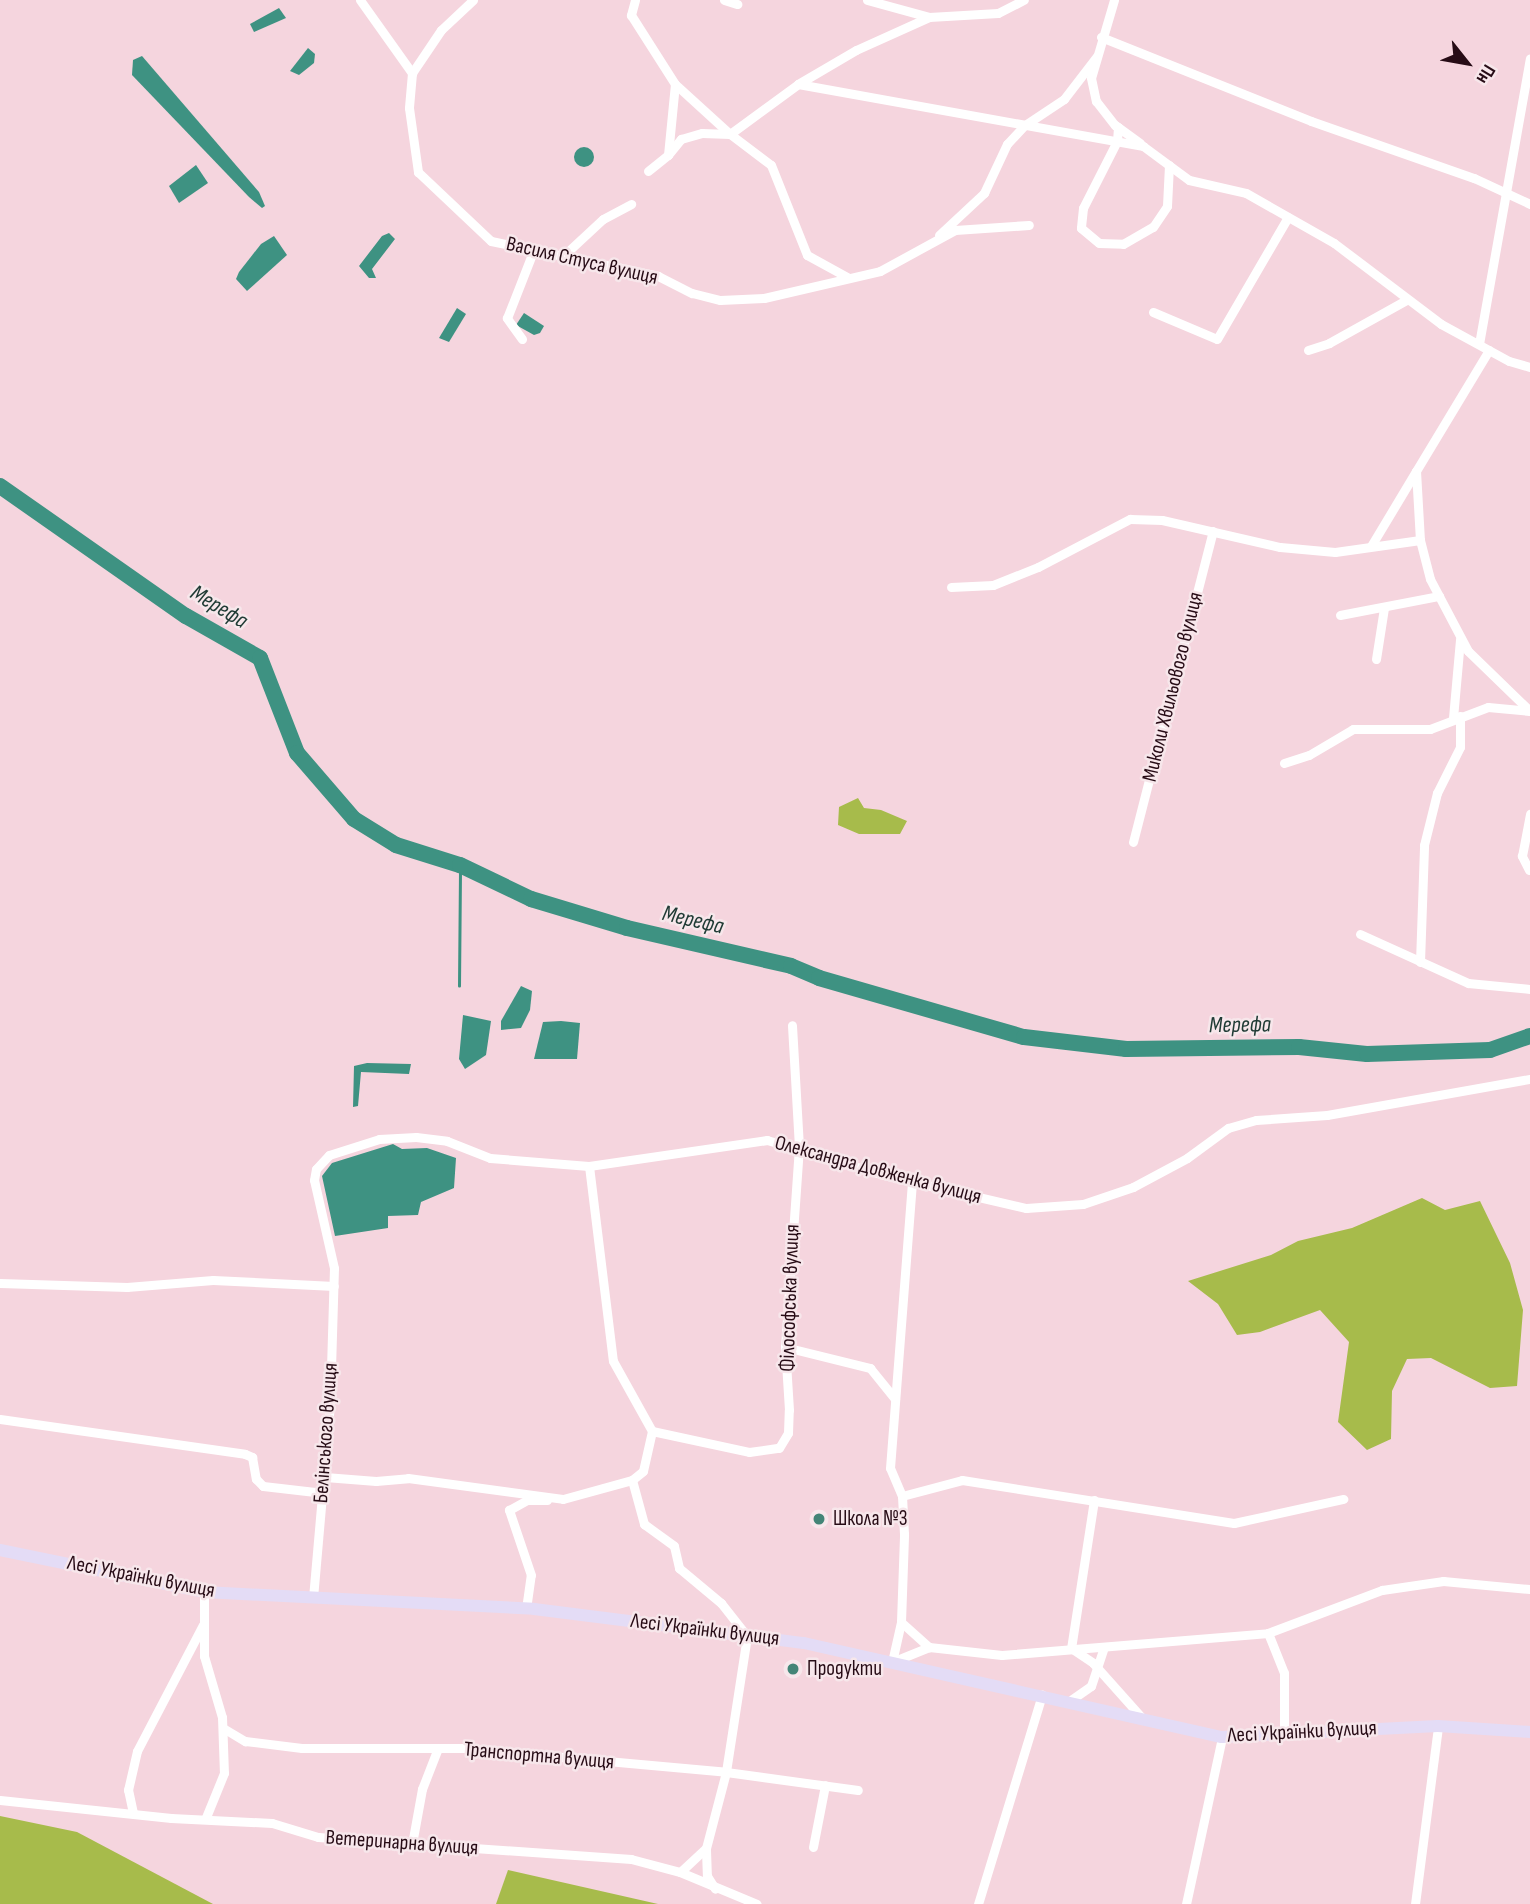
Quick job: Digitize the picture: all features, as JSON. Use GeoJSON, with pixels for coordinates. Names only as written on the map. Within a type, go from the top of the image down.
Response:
{"type":"FeatureCollection","features":[{"type":"Feature","properties":{"kind":"street"},"geometry":{"type":"LineString","coordinates":[[360,0],[412,73],[440,30],[473,0]]}},
{"type":"Feature","properties":{"kind":"street"},"geometry":{"type":"LineString","coordinates":[[635,0],[631,15],[675,84],[730,134],[771,165],[807,254],[847,277]]}},
{"type":"Feature","properties":{"kind":"street"},"geometry":{"type":"LineString","coordinates":[[724,0],[737,4]]}},
{"type":"Feature","properties":{"kind":"street"},"geometry":{"type":"LineString","coordinates":[[867,0],[929,17],[998,13],[1024,0]]}},
{"type":"Feature","properties":{"kind":"street"},"geometry":{"type":"LineString","coordinates":[[1114,0],[1091,78],[1096,102],[1118,127],[1189,180],[1246,193],[1334,243],[1408,299],[1479,344],[1530,367]]}},
{"type":"Feature","properties":{"kind":"street"},"geometry":{"type":"LineString","coordinates":[[648,171],[668,155],[681,139],[702,134],[730,134],[797,84],[856,50],[929,17]]}},
{"type":"Feature","properties":{"kind":"street"},"geometry":{"type":"LineString","coordinates":[[1101,37],[1504,191],[1530,204]]}},
{"type":"Feature","properties":{"kind":"street"},"geometry":{"type":"LineString","coordinates":[[929,244],[984,193],[1007,144],[1025,125],[1064,99],[1097,56]]}},
{"type":"Feature","properties":{"kind":"street"},"geometry":{"type":"LineString","coordinates":[[1479,344],[1504,191],[1530,59]]}},
{"type":"Feature","properties":{"kind":"street","name":"Василя Стуса вулиця"},"geometry":{"type":"LineString","coordinates":[[412,73],[409,108],[418,172],[491,241],[657,276],[692,293],[720,300],[764,298],[880,271],[956,230],[1029,225]]}},
{"type":"Feature","properties":{"kind":"street"},"geometry":{"type":"LineString","coordinates":[[668,155],[675,84]]}},
{"type":"Feature","properties":{"kind":"street"},"geometry":{"type":"LineString","coordinates":[[797,84],[1143,146]]}},
{"type":"Feature","properties":{"kind":"street"},"geometry":{"type":"LineString","coordinates":[[1118,127],[1117,141],[1083,208],[1081,228],[1099,243],[1123,244],[1153,227],[1167,205],[1169,165]]}},
{"type":"Feature","properties":{"kind":"street"},"geometry":{"type":"LineString","coordinates":[[563,256],[603,219],[631,204]]}},
{"type":"Feature","properties":{"kind":"street"},"geometry":{"type":"LineString","coordinates":[[1153,312],[1217,339],[1288,217]]}},
{"type":"Feature","properties":{"kind":"street"},"geometry":{"type":"LineString","coordinates":[[522,339],[507,318],[534,249]]}},
{"type":"Feature","properties":{"kind":"street"},"geometry":{"type":"LineString","coordinates":[[1308,350],[1329,343],[1408,299]]}},
{"type":"Feature","properties":{"kind":"street"},"geometry":{"type":"LineString","coordinates":[[1371,546],[1489,350]]}},
{"type":"Feature","properties":{"kind":"street"},"geometry":{"type":"LineString","coordinates":[[1416,471],[1420,540],[1439,596],[1468,651],[1530,711]]}},
{"type":"Feature","properties":{"kind":"street"},"geometry":{"type":"LineString","coordinates":[[951,587],[993,585],[1038,567],[1130,519],[1321,551],[1420,540]]}},
{"type":"Feature","properties":{"kind":"street","name":"Миколи Хвильового вулиця"},"geometry":{"type":"LineString","coordinates":[[1133,842],[1213,531]]}},
{"type":"Feature","properties":{"kind":"street"},"geometry":{"type":"LineString","coordinates":[[1340,615],[1439,596]]}},
{"type":"Feature","properties":{"kind":"street"},"geometry":{"type":"LineString","coordinates":[[1376,659],[1384,608]]}},
{"type":"Feature","properties":{"kind":"street"},"geometry":{"type":"LineString","coordinates":[[1420,962],[1424,845],[1437,793],[1460,747],[1456,717],[1460,637]]}},
{"type":"Feature","properties":{"kind":"street"},"geometry":{"type":"LineString","coordinates":[[1284,763],[1309,755],[1353,729],[1430,729],[1488,707],[1530,711]]}},
{"type":"Feature","properties":{"kind":"street"},"geometry":{"type":"LineString","coordinates":[[1529,870],[1522,856],[1530,814]]}},
{"type":"Feature","properties":{"kind":"street"},"geometry":{"type":"LineString","coordinates":[[1360,934],[1468,983],[1530,989]]}},
{"type":"Feature","properties":{"kind":"street","name":"Філософська вулиця"},"geometry":{"type":"LineString","coordinates":[[652,1431],[749,1452],[779,1448],[788,1433],[785,1347],[799,1147],[792,1025]]}},
{"type":"Feature","properties":{"kind":"street","name":"Олександра Довженка вулиця"},"geometry":{"type":"LineString","coordinates":[[334,1268],[314,1180],[316,1169],[329,1155],[379,1139],[416,1137],[447,1141],[490,1158],[589,1166],[767,1140],[912,1181],[1026,1208],[1083,1204],[1133,1187],[1237,1125],[1328,1115],[1530,1079]]}},
{"type":"Feature","properties":{"kind":"street"},"geometry":{"type":"LineString","coordinates":[[526,1609],[531,1575],[509,1510],[527,1500],[563,1499],[632,1480],[643,1471],[652,1431],[613,1361],[589,1166]]}},
{"type":"Feature","properties":{"kind":"street"},"geometry":{"type":"LineString","coordinates":[[892,1662],[901,1622],[902,1496],[890,1468],[912,1181]]}},
{"type":"Feature","properties":{"kind":"street","name":"Белінського вулиця"},"geometry":{"type":"LineString","coordinates":[[313,1598],[324,1493],[334,1268]]}},
{"type":"Feature","properties":{"kind":"street"},"geometry":{"type":"LineString","coordinates":[[0,1283],[127,1287],[213,1280],[334,1286]]}},
{"type":"Feature","properties":{"kind":"street"},"geometry":{"type":"LineString","coordinates":[[785,1347],[870,1368],[895,1399]]}},
{"type":"Feature","properties":{"kind":"street"},"geometry":{"type":"LineString","coordinates":[[0,1419],[244,1454],[251,1457],[256,1479],[263,1486],[324,1493]]}},
{"type":"Feature","properties":{"kind":"street"},"geometry":{"type":"LineString","coordinates":[[325,1477],[376,1481],[408,1478],[563,1499]]}},
{"type":"Feature","properties":{"kind":"street"},"geometry":{"type":"LineString","coordinates":[[632,1480],[644,1524],[674,1546],[679,1568],[721,1603],[747,1636],[726,1772],[706,1848],[707,1876],[716,1890]]}},
{"type":"Feature","properties":{"kind":"street"},"geometry":{"type":"LineString","coordinates":[[902,1496],[962,1480],[1234,1522],[1343,1499]]}},
{"type":"Feature","properties":{"kind":"street"},"geometry":{"type":"LineString","coordinates":[[1071,1648],[1094,1500]]}},
{"type":"Feature","properties":{"kind":"street","name":"Лесі Українки вулиця"},"geometry":{"type":"LineString","coordinates":[[0,1550],[204,1592],[526,1609],[804,1643],[1222,1737],[1438,1726],[1530,1732]]}},
{"type":"Feature","properties":{"kind":"street"},"geometry":{"type":"LineString","coordinates":[[892,1662],[929,1647],[1002,1656],[1269,1633],[1382,1590],[1443,1581],[1530,1589]]}},
{"type":"Feature","properties":{"kind":"street"},"geometry":{"type":"LineString","coordinates":[[204,1592],[204,1656],[215,1683],[223,1728],[224,1773],[206,1817]]}},
{"type":"Feature","properties":{"kind":"street"},"geometry":{"type":"LineString","coordinates":[[901,1622],[929,1647]]}},
{"type":"Feature","properties":{"kind":"street"},"geometry":{"type":"LineString","coordinates":[[133,1813],[128,1790],[137,1751],[204,1623]]}},
{"type":"Feature","properties":{"kind":"street"},"geometry":{"type":"LineString","coordinates":[[1269,1633],[1284,1673],[1284,1732]]}},
{"type":"Feature","properties":{"kind":"street"},"geometry":{"type":"LineString","coordinates":[[1068,1702],[1091,1686],[1104,1647]]}},
{"type":"Feature","properties":{"kind":"street"},"geometry":{"type":"LineString","coordinates":[[1071,1648],[1098,1669],[1143,1719]]}},
{"type":"Feature","properties":{"kind":"street"},"geometry":{"type":"LineString","coordinates":[[978,1904],[1042,1696]]}},
{"type":"Feature","properties":{"kind":"street"},"geometry":{"type":"LineString","coordinates":[[1415,1904],[1438,1726]]}},
{"type":"Feature","properties":{"kind":"street","name":"Транспортна вулиця"},"geometry":{"type":"LineString","coordinates":[[223,1728],[245,1741],[302,1748],[438,1748],[726,1772],[858,1790]]}},
{"type":"Feature","properties":{"kind":"street"},"geometry":{"type":"LineString","coordinates":[[1186,1904],[1222,1737]]}},
{"type":"Feature","properties":{"kind":"street"},"geometry":{"type":"LineString","coordinates":[[412,1844],[422,1789],[438,1748]]}},
{"type":"Feature","properties":{"kind":"street"},"geometry":{"type":"LineString","coordinates":[[813,1847],[825,1786]]}},
{"type":"Feature","properties":{"kind":"street","name":"Ветеринарна вулиця"},"geometry":{"type":"LineString","coordinates":[[0,1800],[272,1823],[318,1837],[631,1859],[680,1872],[716,1890],[757,1904]]}},
{"type":"Feature","properties":{"kind":"street"},"geometry":{"type":"LineString","coordinates":[[680,1872],[706,1848]]}},
{"type":"Feature","properties":{"kind":"green space"},"geometry":{"type":"Polygon","coordinates":[[[858,798],[864,808],[881,810],[907,821],[900,834],[859,834],[838,825],[839,807],[858,798]]]}},
{"type":"Feature","properties":{"kind":"green space"},"geometry":{"type":"Polygon","coordinates":[[[1422,1198],[1445,1210],[1480,1201],[1510,1263],[1523,1310],[1517,1386],[1490,1388],[1431,1358],[1407,1359],[1392,1391],[1391,1439],[1367,1450],[1338,1422],[1349,1342],[1320,1310],[1260,1332],[1237,1335],[1218,1304],[1188,1281],[1271,1255],[1298,1241],[1352,1228],[1422,1198]]]}},
{"type":"Feature","properties":{"kind":"green space"},"geometry":{"type":"Polygon","coordinates":[[[0,1816],[77,1832],[213,1904],[0,1904],[0,1816]]]}},
{"type":"Feature","properties":{"kind":"green space"},"geometry":{"type":"Polygon","coordinates":[[[508,1870],[658,1904],[496,1904],[508,1870]]]}},
{"type":"Feature","properties":{"kind":"shaded area"},"geometry":{"type":"Polygon","coordinates":[[[279,8],[286,18],[254,32],[250,24],[279,8]]]}},
{"type":"Feature","properties":{"kind":"shaded area"},"geometry":{"type":"Polygon","coordinates":[[[308,48],[315,54],[314,63],[299,75],[290,71],[308,48]]]}},
{"type":"Feature","properties":{"kind":"shaded area"},"geometry":{"type":"Polygon","coordinates":[[[142,56],[259,192],[265,206],[262,208],[249,197],[132,75],[133,60],[142,56]]]}},
{"type":"Feature","properties":{"kind":"shaded area"},"geometry":{"type":"Polygon","coordinates":[[[584,147],[591,150],[594,157],[591,164],[584,167],[577,164],[574,157],[577,150],[584,147]]]}},
{"type":"Feature","properties":{"kind":"shaded area"},"geometry":{"type":"Polygon","coordinates":[[[196,165],[208,183],[179,203],[169,186],[196,165]]]}},
{"type":"Feature","properties":{"kind":"shaded area"},"geometry":{"type":"Polygon","coordinates":[[[389,233],[395,239],[372,269],[376,278],[369,278],[359,266],[382,236],[389,233]]]}},
{"type":"Feature","properties":{"kind":"shaded area"},"geometry":{"type":"Polygon","coordinates":[[[274,236],[287,255],[247,291],[236,279],[239,272],[261,244],[274,236]]]}},
{"type":"Feature","properties":{"kind":"shaded area"},"geometry":{"type":"Polygon","coordinates":[[[457,308],[466,314],[449,342],[439,338],[457,308]]]}},
{"type":"Feature","properties":{"kind":"shaded area"},"geometry":{"type":"Polygon","coordinates":[[[524,313],[544,326],[540,333],[534,335],[516,325],[524,313]]]}},
{"type":"Feature","properties":{"kind":"shaded area"},"geometry":{"type":"Polygon","coordinates":[[[521,986],[532,991],[530,1010],[521,1028],[501,1030],[501,1021],[521,986]]]}},
{"type":"Feature","properties":{"kind":"shaded area"},"geometry":{"type":"Polygon","coordinates":[[[463,1015],[491,1021],[486,1055],[465,1069],[459,1059],[463,1015]]]}},
{"type":"Feature","properties":{"kind":"shaded area"},"geometry":{"type":"Polygon","coordinates":[[[543,1022],[580,1023],[577,1059],[534,1059],[543,1022]]]}},
{"type":"Feature","properties":{"kind":"shaded area"},"geometry":{"type":"Polygon","coordinates":[[[367,1063],[411,1064],[409,1074],[361,1072],[358,1106],[353,1107],[354,1066],[367,1063]]]}},
{"type":"Feature","properties":{"kind":"shaded area"},"geometry":{"type":"Polygon","coordinates":[[[393,1144],[402,1149],[427,1148],[456,1158],[454,1188],[421,1202],[418,1215],[388,1216],[388,1228],[335,1236],[322,1176],[332,1163],[393,1144]]]}},
{"type":"Feature","properties":{"kind":"waterway","name":"Мерефа"},"geometry":{"type":"LineString","coordinates":[[0,486],[186,616],[260,658],[297,753],[354,819],[396,845],[460,865],[531,899],[627,928],[791,966],[819,978],[1024,1037],[1126,1049],[1299,1047],[1367,1054],[1490,1050],[1530,1036]]}},
{"type":"Feature","properties":{"kind":"waterway"},"geometry":{"type":"LineString","coordinates":[[459,986],[460,865]]}},
{"type":"Feature","properties":{"kind":"place","name":"Школа №3"},"geometry":{"type":"Point","coordinates":[819,1519]}},
{"type":"Feature","properties":{"kind":"place","name":"Продукти"},"geometry":{"type":"Point","coordinates":[793,1669]}}]}
